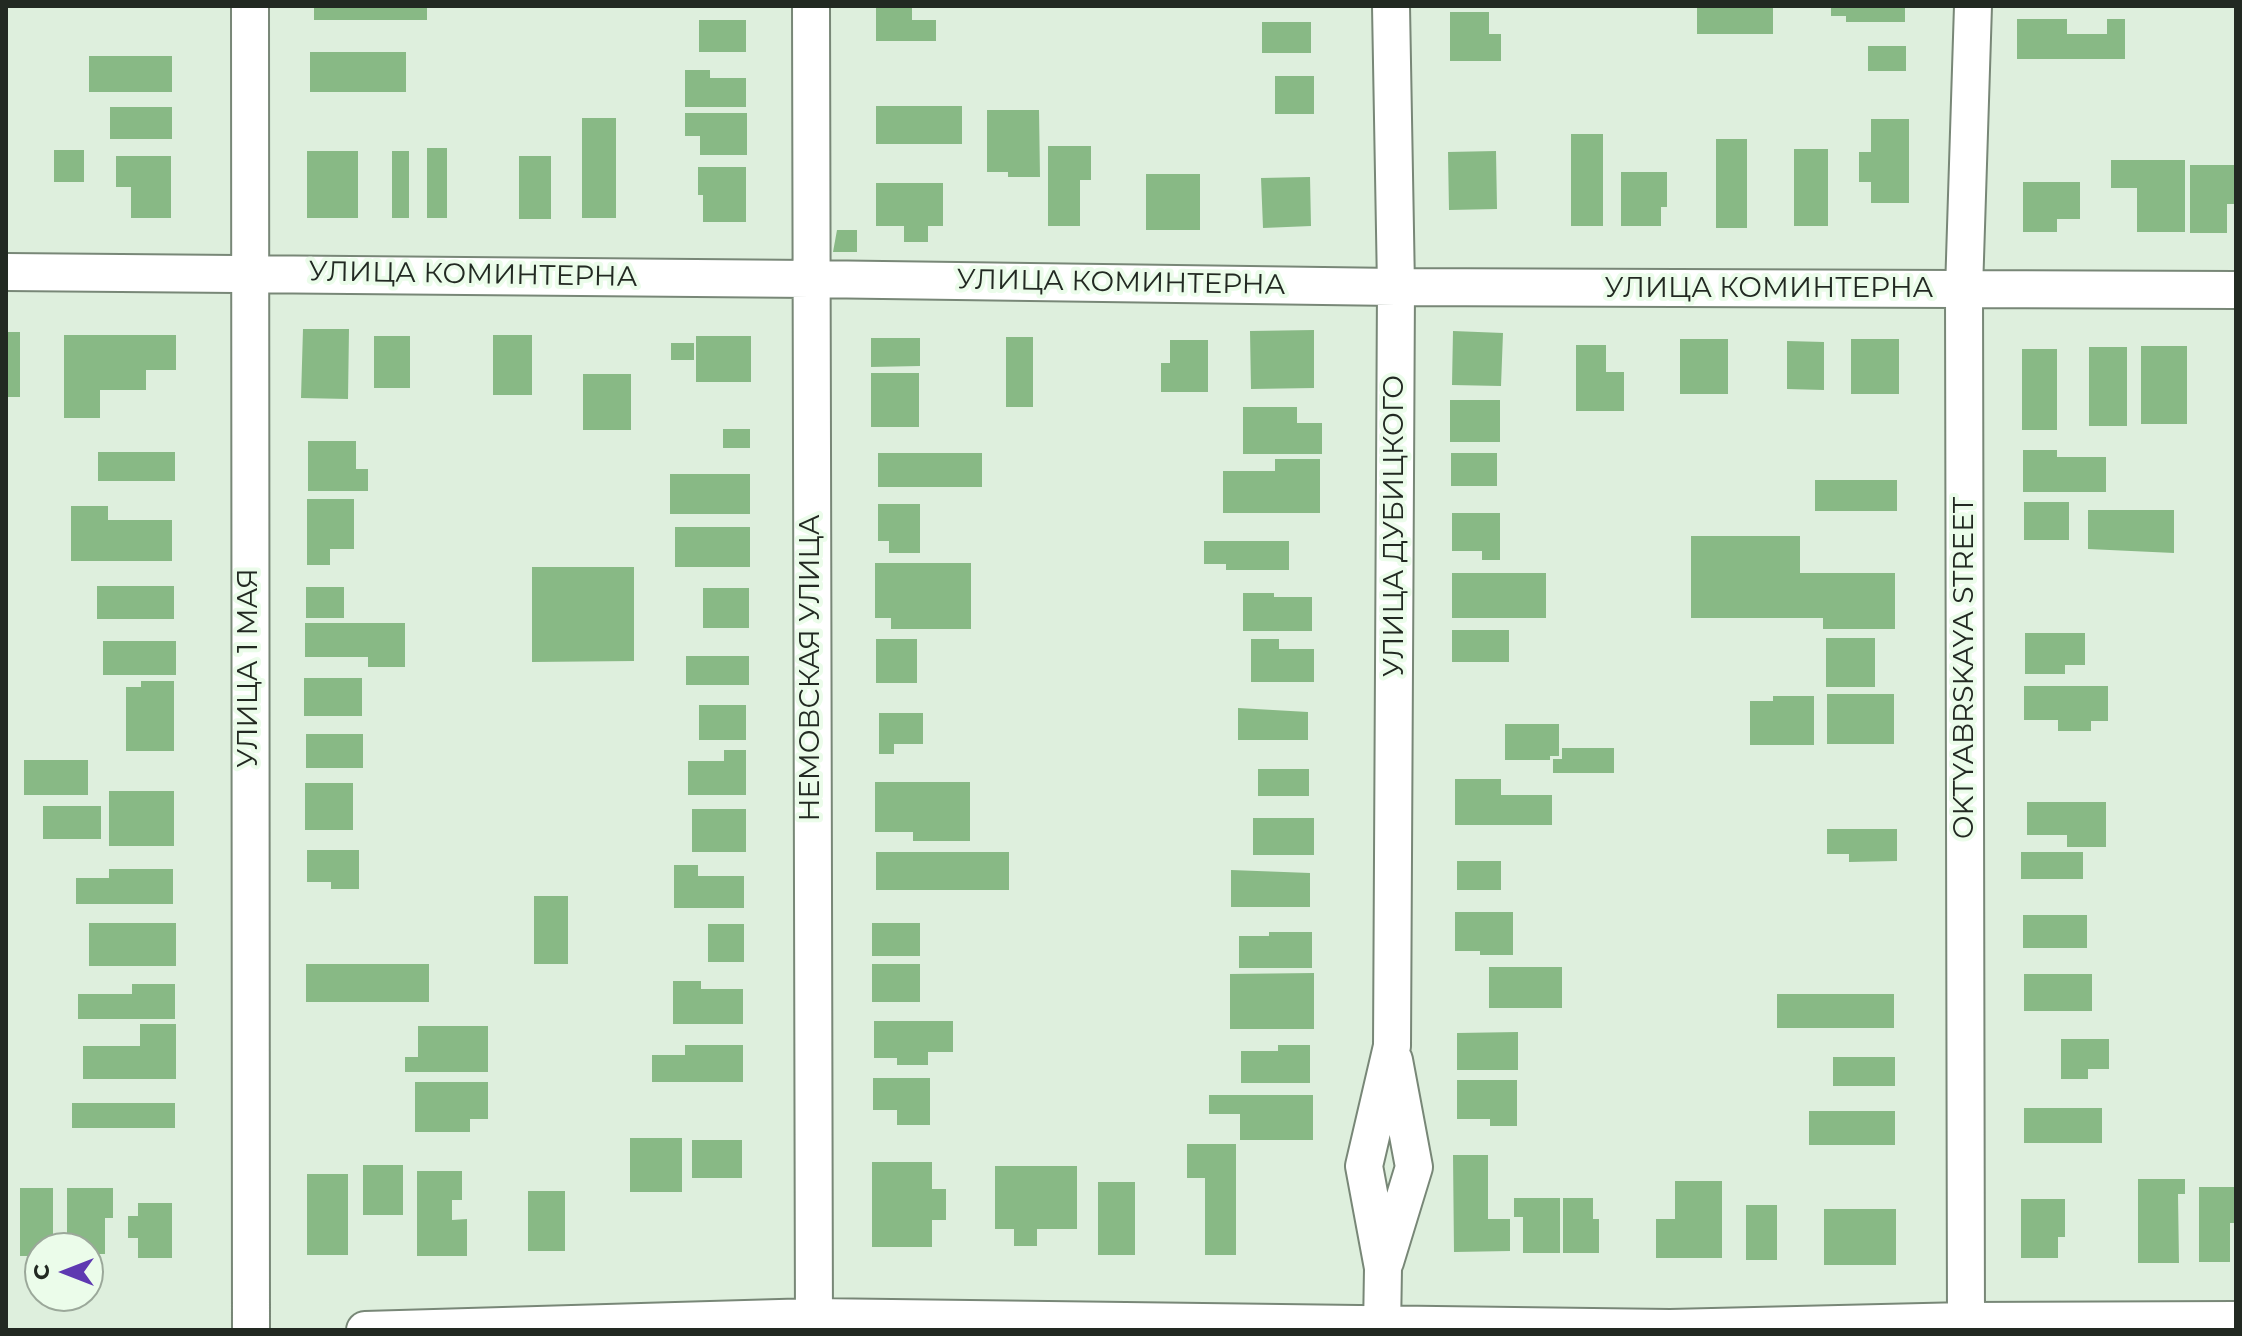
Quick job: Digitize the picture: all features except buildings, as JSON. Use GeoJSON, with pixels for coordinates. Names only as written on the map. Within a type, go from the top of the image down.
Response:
{"type":"FeatureCollection","features":[{"type":"Feature","properties":{"kind":"street","name":"УЛИЦА 1 МАЯ"},"geometry":{"type":"LineString","coordinates":[[250,6],[251,1330]]}},
{"type":"Feature","properties":{"kind":"street","name":"НЕМОВСКАЯ УЛИЦА"},"geometry":{"type":"LineString","coordinates":[[811,6],[814,1323]]}},
{"type":"Feature","properties":{"kind":"street","name":"УЛИЦА ДУБИЦКОГО"},"geometry":{"type":"LineString","coordinates":[[1383,1268],[1414,1167],[1392,1046],[1396,287],[1391,6]]}},
{"type":"Feature","properties":{"kind":"street","name":"OKTYABRSKAYA STREET"},"geometry":{"type":"LineString","coordinates":[[1966,1325],[1964,290],[1973,6]]}},
{"type":"Feature","properties":{"kind":"street","name":"УЛИЦА КОМИНТЕРНА"},"geometry":{"type":"LineString","coordinates":[[6,272],[1396,287],[2236,290]]}},
{"type":"Feature","properties":{"kind":"street","name":"УЛИЦА ДУБИЦКОГО"},"geometry":{"type":"LineString","coordinates":[[1382,1327],[1383,1268],[1364,1166],[1392,1046]]}},
{"type":"Feature","properties":{"kind":"street"},"geometry":{"type":"LineString","coordinates":[[365,1330],[814,1323],[1670,1328],[2236,1320]]}}]}
